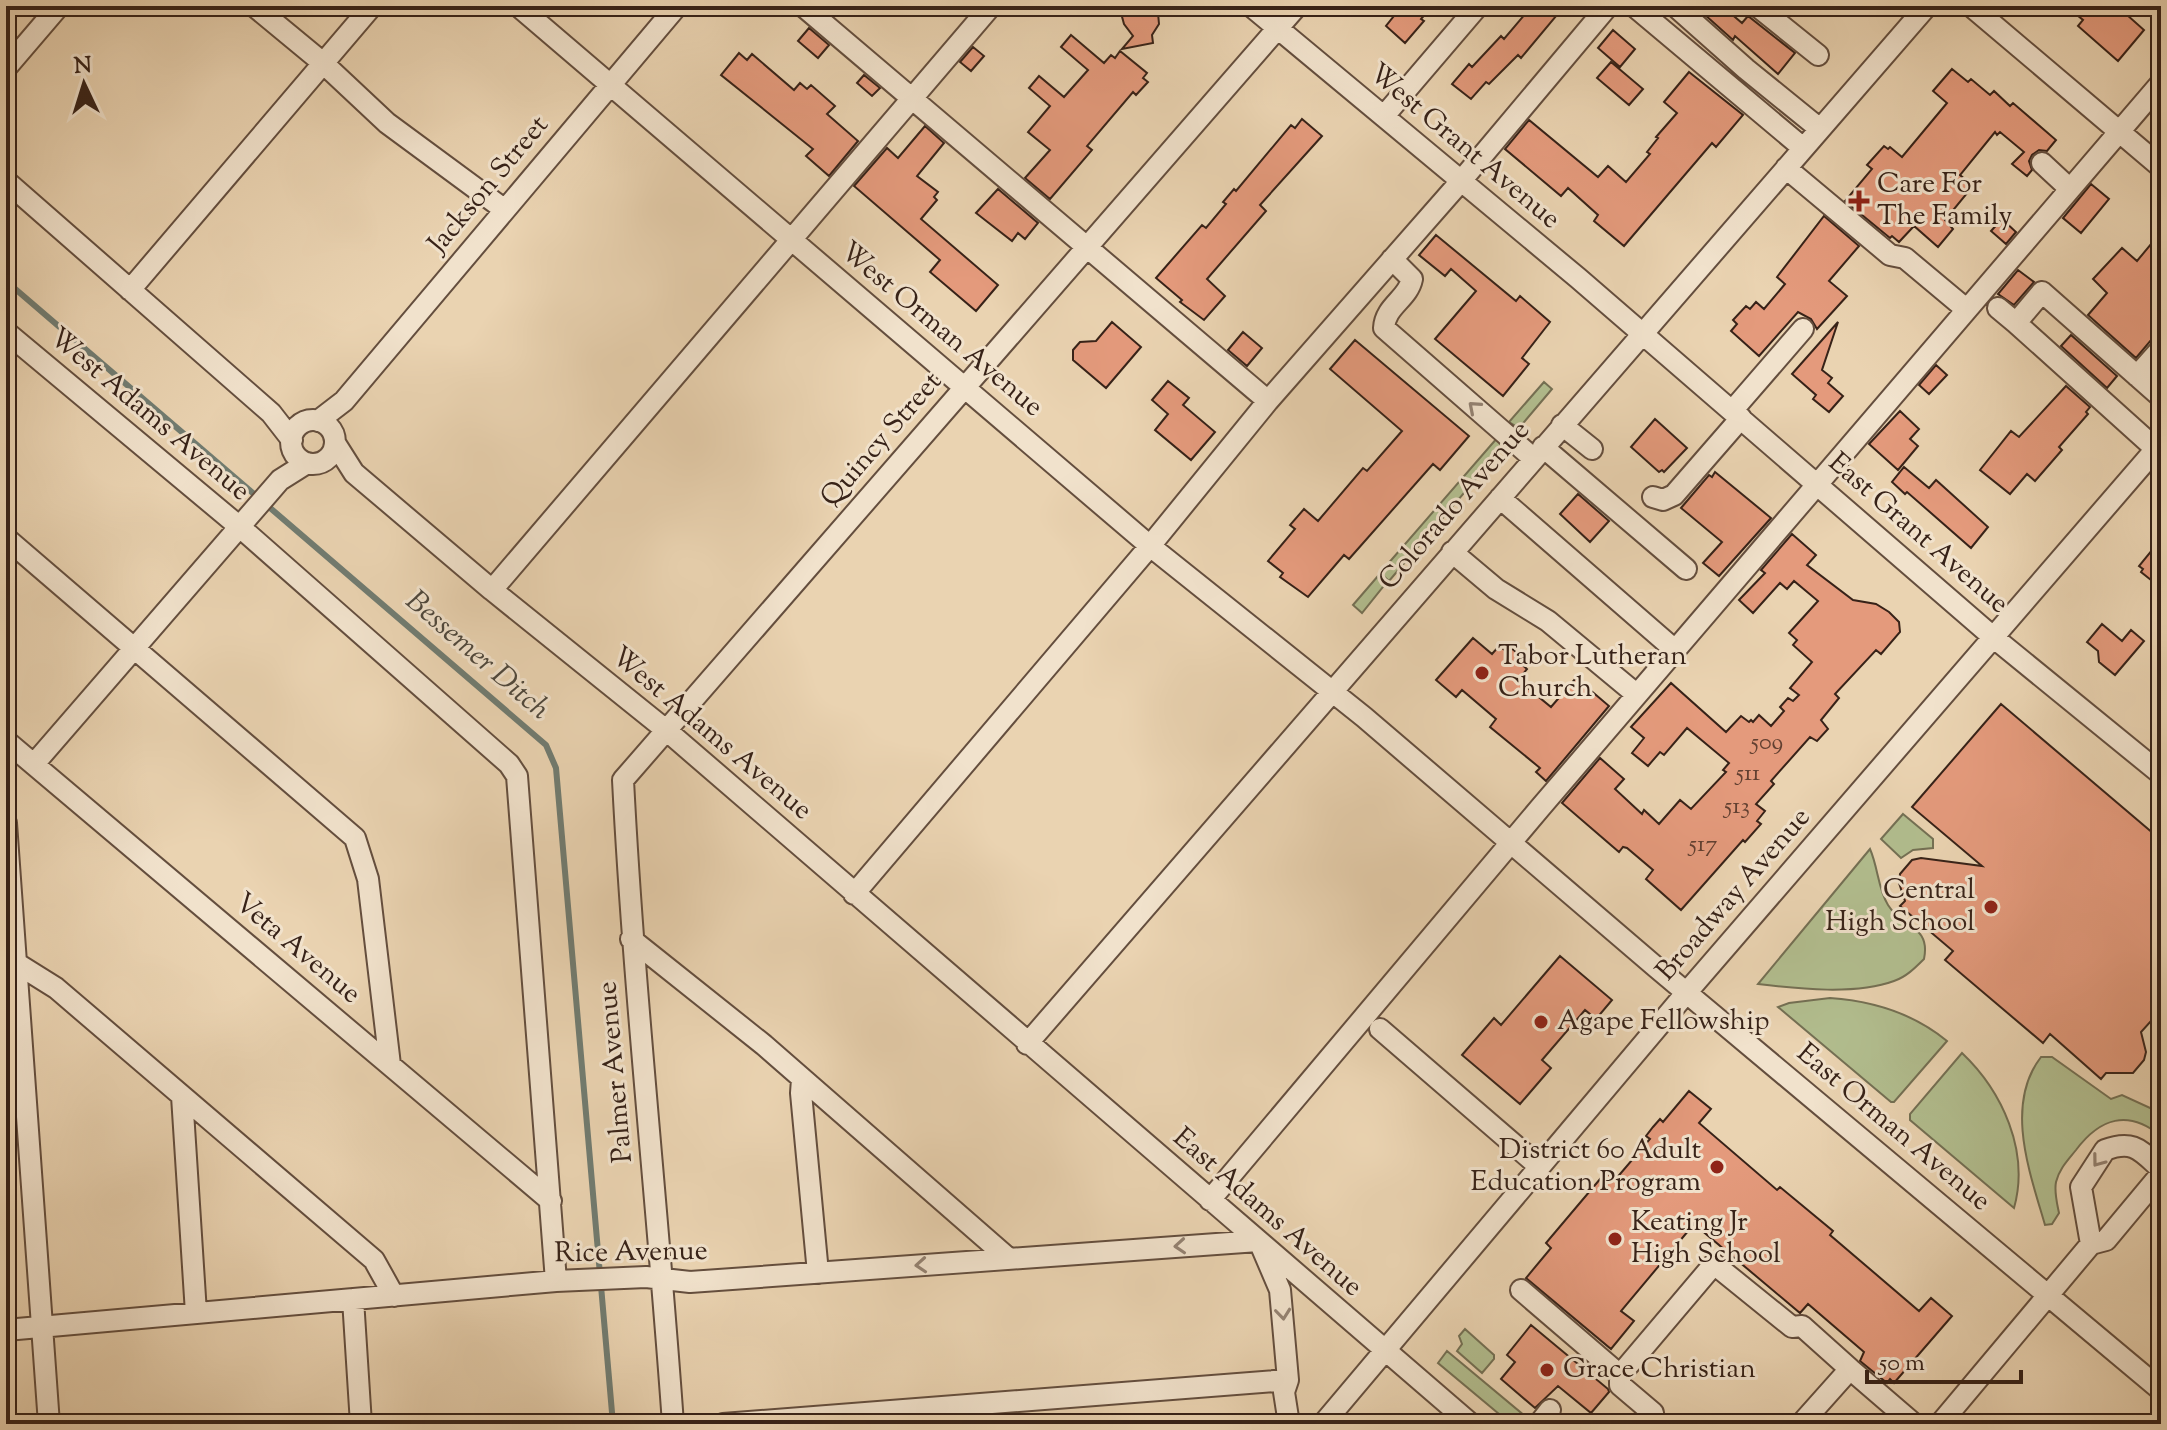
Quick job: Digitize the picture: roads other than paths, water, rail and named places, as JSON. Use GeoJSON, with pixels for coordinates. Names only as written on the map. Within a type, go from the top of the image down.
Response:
{"type":"FeatureCollection","features":[{"type":"Feature","properties":{"kind":"street"},"geometry":{"type":"LineString","coordinates":[[6,68],[59,6]]}},
{"type":"Feature","properties":{"kind":"street"},"geometry":{"type":"LineString","coordinates":[[254,6],[323,63],[387,123],[505,210]]}},
{"type":"Feature","properties":{"kind":"street"},"geometry":{"type":"LineString","coordinates":[[130,290],[372,6]]}},
{"type":"Feature","properties":{"kind":"street","name":"West Orman Avenue"},"geometry":{"type":"LineString","coordinates":[[518,6],[1150,546],[1332,691]]}},
{"type":"Feature","properties":{"kind":"street","name":"Jackson Street"},"geometry":{"type":"LineString","coordinates":[[34,764],[247,521],[344,401],[677,6]]}},
{"type":"Feature","properties":{"kind":"street"},"geometry":{"type":"LineString","coordinates":[[803,6],[1268,401]]}},
{"type":"Feature","properties":{"kind":"street"},"geometry":{"type":"LineString","coordinates":[[492,590],[991,6]]}},
{"type":"Feature","properties":{"kind":"street","name":"West Grant Avenue"},"geometry":{"type":"LineString","coordinates":[[1251,6],[1642,333]]}},
{"type":"Feature","properties":{"kind":"street","name":"Quincy Street"},"geometry":{"type":"LineString","coordinates":[[666,730],[1297,6]]}},
{"type":"Feature","properties":{"kind":"street"},"geometry":{"type":"LineString","coordinates":[[1384,116],[1478,6]]}},
{"type":"Feature","properties":{"kind":"street"},"geometry":{"type":"LineString","coordinates":[[854,894],[1150,546],[1268,401],[1461,181],[1608,6]]}},
{"type":"Feature","properties":{"kind":"street"},"geometry":{"type":"LineString","coordinates":[[1634,6],[1803,148]]}},
{"type":"Feature","properties":{"kind":"street"},"geometry":{"type":"LineString","coordinates":[[1675,6],[1820,129]]}},
{"type":"Feature","properties":{"kind":"street"},"geometry":{"type":"LineString","coordinates":[[1757,6],[1818,55]]}},
{"type":"Feature","properties":{"kind":"street","name":"Colorado Avenue"},"geometry":{"type":"LineString","coordinates":[[1027,1044],[1927,6]]}},
{"type":"Feature","properties":{"kind":"street"},"geometry":{"type":"LineString","coordinates":[[1971,6],[2161,167]]}},
{"type":"Feature","properties":{"kind":"street"},"geometry":{"type":"LineString","coordinates":[[1210,1200],[1636,694],[2161,83]]}},
{"type":"Feature","properties":{"kind":"street"},"geometry":{"type":"LineString","coordinates":[[2042,163],[2070,189]]}},
{"type":"Feature","properties":{"kind":"street"},"geometry":{"type":"LineString","coordinates":[[1786,168],[1890,255],[1905,258],[1966,309]]}},
{"type":"Feature","properties":{"kind":"street","name":"West Adams Avenue"},"geometry":{"type":"LineString","coordinates":[[6,181],[271,413],[354,473],[492,590],[666,730],[1027,1044]]}},
{"type":"Feature","properties":{"kind":"street"},"geometry":{"type":"LineString","coordinates":[[1392,259],[1412,279],[1410,286],[1385,316],[1384,328],[1686,569]]}},
{"type":"Feature","properties":{"kind":"street"},"geometry":{"type":"LineString","coordinates":[[2016,323],[2042,292],[2161,397]]}},
{"type":"Feature","properties":{"kind":"street"},"geometry":{"type":"LineString","coordinates":[[1998,308],[2158,446]]}},
{"type":"Feature","properties":{"kind":"street"},"geometry":{"type":"LineString","coordinates":[[1653,497],[1663,500],[1674,495],[1803,329]]}},
{"type":"Feature","properties":{"kind":"street","name":"West Adams Avenue"},"geometry":{"type":"LineString","coordinates":[[6,332],[247,521],[509,764],[517,776],[551,1201]]}},
{"type":"Feature","properties":{"kind":"street","name":"East Grant Avenue"},"geometry":{"type":"LineString","coordinates":[[1642,333],[1993,637],[2161,774]]}},
{"type":"Feature","properties":{"kind":"street"},"geometry":{"type":"LineString","coordinates":[[2137,376],[2161,349]]}},
{"type":"Feature","properties":{"kind":"street"},"geometry":{"type":"LineString","coordinates":[[1562,425],[1592,449]]}},
{"type":"Feature","properties":{"kind":"street","name":"Broadway Avenue"},"geometry":{"type":"LineString","coordinates":[[1323,1424],[1687,992],[2158,446]]}},
{"type":"Feature","properties":{"kind":"street"},"geometry":{"type":"LineString","coordinates":[[1500,498],[1675,650]]}},
{"type":"Feature","properties":{"kind":"street"},"geometry":{"type":"LineString","coordinates":[[6,538],[355,838],[368,879],[390,1065]]}},
{"type":"Feature","properties":{"kind":"street"},"geometry":{"type":"LineString","coordinates":[[1452,552],[1496,589],[1548,621],[1636,694]]}},
{"type":"Feature","properties":{"kind":"street","name":"East Orman Avenue"},"geometry":{"type":"LineString","coordinates":[[1332,691],[2161,1390]]}},
{"type":"Feature","properties":{"kind":"street","name":"Palmer Avenue"},"geometry":{"type":"LineString","coordinates":[[666,730],[623,780],[631,939],[673,1424]]}},
{"type":"Feature","properties":{"kind":"street","name":"Veta Avenue"},"geometry":{"type":"LineString","coordinates":[[6,741],[551,1201]]}},
{"type":"Feature","properties":{"kind":"street"},"geometry":{"type":"LineString","coordinates":[[6,823],[8,886],[49,1424]]}},
{"type":"Feature","properties":{"kind":"street"},"geometry":{"type":"LineString","coordinates":[[631,939],[802,1079],[1008,1258]]}},
{"type":"Feature","properties":{"kind":"street"},"geometry":{"type":"LineString","coordinates":[[16,963],[56,988],[374,1260],[394,1296]]}},
{"type":"Feature","properties":{"kind":"street"},"geometry":{"type":"LineString","coordinates":[[1380,1029],[1540,1167]]}},
{"type":"Feature","properties":{"kind":"street","name":"East Adams Avenue"},"geometry":{"type":"LineString","coordinates":[[1027,1044],[1471,1424]]}},
{"type":"Feature","properties":{"kind":"street"},"geometry":{"type":"LineString","coordinates":[[802,1079],[818,1273]]}},
{"type":"Feature","properties":{"kind":"street"},"geometry":{"type":"LineString","coordinates":[[182,1096],[196,1313]]}},
{"type":"Feature","properties":{"kind":"street"},"geometry":{"type":"LineString","coordinates":[[1940,1424],[2091,1244],[2106,1240],[2161,1172],[2135,1146],[2124,1144],[2105,1150],[2081,1187],[2091,1244]]}},
{"type":"Feature","properties":{"kind":"street"},"geometry":{"type":"LineString","coordinates":[[551,1201],[556,1281]]}},
{"type":"Feature","properties":{"kind":"street"},"geometry":{"type":"LineString","coordinates":[[1258,1241],[1280,1290],[1288,1380],[1284,1392],[1289,1424]]}},
{"type":"Feature","properties":{"kind":"street","name":"Rice Avenue"},"geometry":{"type":"LineString","coordinates":[[6,1330],[556,1281],[646,1277],[690,1282],[1258,1241]]}},
{"type":"Feature","properties":{"kind":"street"},"geometry":{"type":"LineString","coordinates":[[1644,1424],[1653,1413],[1620,1385],[1620,1375],[1714,1264],[1792,1327],[1802,1326],[1914,1424]]}},
{"type":"Feature","properties":{"kind":"street"},"geometry":{"type":"LineString","coordinates":[[1521,1290],[1620,1375]]}},
{"type":"Feature","properties":{"kind":"street"},"geometry":{"type":"LineString","coordinates":[[353,1299],[361,1424]]}},
{"type":"Feature","properties":{"kind":"street"},"geometry":{"type":"LineString","coordinates":[[1801,1424],[1850,1369]]}},
{"type":"Feature","properties":{"kind":"street"},"geometry":{"type":"LineString","coordinates":[[723,1424],[1288,1380]]}},
{"type":"Feature","properties":{"kind":"waterway","name":"Bessemer Ditch"},"geometry":{"type":"LineString","coordinates":[[6,281],[546,745],[556,768],[613,1424]]}},
{"type":"Feature","properties":{"kind":"place","name":"Care For The Family"},"geometry":{"type":"Point","coordinates":[1859,201]}},
{"type":"Feature","properties":{"kind":"place","name":"Tabor Lutheran Church"},"geometry":{"type":"Point","coordinates":[1482,673]}},
{"type":"Feature","properties":{"kind":"place","name":"Central High School"},"geometry":{"type":"Point","coordinates":[1991,907]}},
{"type":"Feature","properties":{"kind":"place","name":"Agape Fellowship"},"geometry":{"type":"Point","coordinates":[1541,1022]}},
{"type":"Feature","properties":{"kind":"place","name":"District 60 Adult Education Program"},"geometry":{"type":"Point","coordinates":[1717,1167]}},
{"type":"Feature","properties":{"kind":"place","name":"Keating Jr High School"},"geometry":{"type":"Point","coordinates":[1615,1239]}},
{"type":"Feature","properties":{"kind":"place","name":"Grace Christian"},"geometry":{"type":"Point","coordinates":[1547,1370]}}]}
